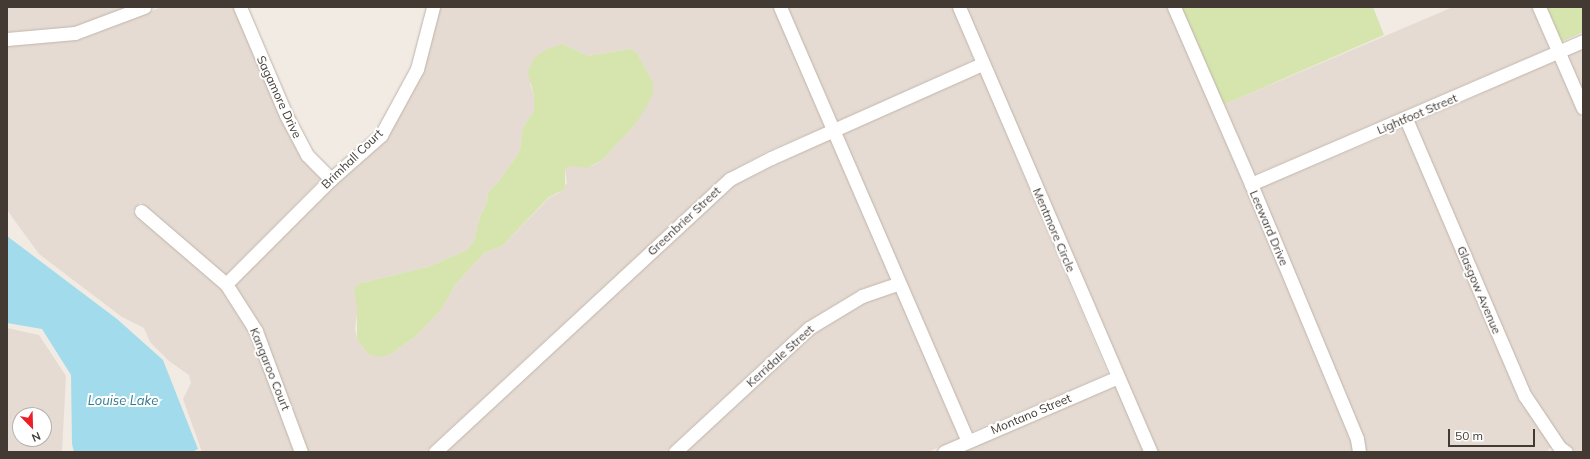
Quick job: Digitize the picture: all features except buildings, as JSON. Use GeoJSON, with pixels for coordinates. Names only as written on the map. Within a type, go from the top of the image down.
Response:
{"type":"FeatureCollection","features":[{"type":"Feature","properties":{"kind":"street"},"geometry":{"type":"LineString","coordinates":[[7,39],[75,33],[144,7]]}},
{"type":"Feature","properties":{"kind":"street","name":"Sagamore Drive"},"geometry":{"type":"LineString","coordinates":[[240,7],[286,115],[303,148],[331,179]]}},
{"type":"Feature","properties":{"kind":"street","name":"Brimhall Court"},"geometry":{"type":"LineString","coordinates":[[226,284],[331,179],[381,135],[416,69],[433,7]]}},
{"type":"Feature","properties":{"kind":"street"},"geometry":{"type":"LineString","coordinates":[[780,7],[968,441]]}},
{"type":"Feature","properties":{"kind":"street","name":"Mentmore Circle"},"geometry":{"type":"LineString","coordinates":[[959,7],[982,64],[1151,452]]}},
{"type":"Feature","properties":{"kind":"street","name":"Leeward Drive"},"geometry":{"type":"LineString","coordinates":[[1174,7],[1251,184],[1357,439],[1359,452]]}},
{"type":"Feature","properties":{"kind":"street"},"geometry":{"type":"LineString","coordinates":[[1539,7],[1583,108]]}},
{"type":"Feature","properties":{"kind":"street","name":"Lightfoot Street"},"geometry":{"type":"LineString","coordinates":[[1251,184],[1406,119],[1583,41]]}},
{"type":"Feature","properties":{"kind":"street","name":"Greenbrier Street"},"geometry":{"type":"LineString","coordinates":[[434,452],[730,179],[982,64]]}},
{"type":"Feature","properties":{"kind":"street","name":"Glasgow Avenue"},"geometry":{"type":"LineString","coordinates":[[1406,119],[1525,396],[1560,451]]}},
{"type":"Feature","properties":{"kind":"street","name":"Kangaroo Court"},"geometry":{"type":"LineString","coordinates":[[141,211],[226,284],[256,330],[301,452]]}},
{"type":"Feature","properties":{"kind":"street","name":"Kerridale Street"},"geometry":{"type":"LineString","coordinates":[[675,452],[809,328],[862,296],[899,283]]}},
{"type":"Feature","properties":{"kind":"street","name":"Montano Street"},"geometry":{"type":"LineString","coordinates":[[944,452],[1118,377]]}},
{"type":"Feature","properties":{"kind":"shaded area"},"geometry":{"type":"Polygon","coordinates":[[[7,7],[127,7],[73,27],[7,32],[7,7]]]}},
{"type":"Feature","properties":{"kind":"shaded area"},"geometry":{"type":"Polygon","coordinates":[[[162,7],[233,7],[281,117],[322,178],[226,275],[140,202],[133,212],[222,288],[251,333],[295,452],[202,452],[183,399],[191,383],[189,375],[169,361],[150,342],[144,328],[122,317],[39,254],[7,210],[7,46],[77,40],[162,7]]]}},
{"type":"Feature","properties":{"kind":"shaded area"},"geometry":{"type":"Polygon","coordinates":[[[439,7],[774,7],[825,127],[768,151],[726,174],[425,452],[307,452],[262,329],[234,285],[335,184],[386,139],[422,72],[439,7]],[[563,44],[530,84],[534,96],[534,111],[523,127],[520,151],[500,180],[488,193],[487,203],[480,216],[474,241],[467,250],[428,267],[361,283],[355,329],[357,339],[368,354],[389,355],[415,337],[441,310],[455,285],[484,253],[502,246],[550,197],[559,193],[567,183],[565,169],[573,166],[592,166],[602,160],[634,126],[653,93],[653,82],[637,53],[630,49],[588,56],[563,44]]]}},
{"type":"Feature","properties":{"kind":"shaded area"},"geometry":{"type":"Polygon","coordinates":[[[787,7],[953,7],[974,60],[836,122],[787,7]]]}},
{"type":"Feature","properties":{"kind":"shaded area"},"geometry":{"type":"Polygon","coordinates":[[[965,7],[1168,7],[1245,186],[1351,441],[1353,452],[1158,452],[965,7]]]}},
{"type":"Feature","properties":{"kind":"shaded area"},"geometry":{"type":"Polygon","coordinates":[[[1453,7],[1533,7],[1550,48],[1254,175],[1223,105],[1453,7]]]}},
{"type":"Feature","properties":{"kind":"shaded area"},"geometry":{"type":"Polygon","coordinates":[[[1583,49],[1583,93],[1566,56],[1583,49]]]}},
{"type":"Feature","properties":{"kind":"shaded area"},"geometry":{"type":"Polygon","coordinates":[[[1556,60],[1583,122],[1583,452],[1577,452],[1564,443],[1530,393],[1415,123],[1556,60]]]}},
{"type":"Feature","properties":{"kind":"shaded area"},"geometry":{"type":"Polygon","coordinates":[[[980,72],[1108,374],[968,433],[840,131],[980,72]]]}},
{"type":"Feature","properties":{"kind":"shaded area"},"geometry":{"type":"Polygon","coordinates":[[[1404,128],[1552,446],[1546,452],[1365,452],[1259,188],[1404,128]]]}},
{"type":"Feature","properties":{"kind":"shaded area"},"geometry":{"type":"Polygon","coordinates":[[[830,139],[891,279],[859,290],[805,323],[665,452],[444,452],[734,185],[830,139]]]}},
{"type":"Feature","properties":{"kind":"shaded area"},"geometry":{"type":"Polygon","coordinates":[[[896,291],[960,438],[928,452],[685,452],[813,334],[865,302],[896,291]]]}},
{"type":"Feature","properties":{"kind":"shaded area"},"geometry":{"type":"Polygon","coordinates":[[[7,328],[39,335],[66,376],[62,452],[7,452],[7,328]]]}},
{"type":"Feature","properties":{"kind":"shaded area"},"geometry":{"type":"Polygon","coordinates":[[[1116,386],[1145,452],[961,452],[970,448],[1116,386]]]}},
{"type":"Feature","properties":{"kind":"green space"},"geometry":{"type":"Polygon","coordinates":[[[1181,7],[1373,7],[1384,35],[1223,105],[1181,7]]]}},
{"type":"Feature","properties":{"kind":"green space"},"geometry":{"type":"Polygon","coordinates":[[[1546,7],[1583,7],[1583,32],[1561,42],[1546,7]]]}},
{"type":"Feature","properties":{"kind":"green space"},"geometry":{"type":"Polygon","coordinates":[[[563,44],[588,56],[630,49],[637,53],[653,82],[653,93],[648,104],[634,126],[602,160],[587,168],[573,166],[565,169],[565,189],[549,197],[502,246],[484,253],[455,285],[441,310],[415,337],[389,355],[379,357],[368,354],[357,339],[357,307],[354,288],[361,283],[428,267],[467,250],[474,241],[480,216],[487,203],[488,193],[500,180],[520,151],[523,127],[534,111],[534,96],[528,72],[534,58],[547,49],[563,44]]]}},
{"type":"Feature","properties":{"kind":"water","name":"Louise Lake"},"geometry":{"type":"Polygon","coordinates":[[[7,236],[117,319],[163,360],[198,449],[192,452],[74,452],[72,444],[71,375],[42,329],[7,323],[7,236]]]}}]}
